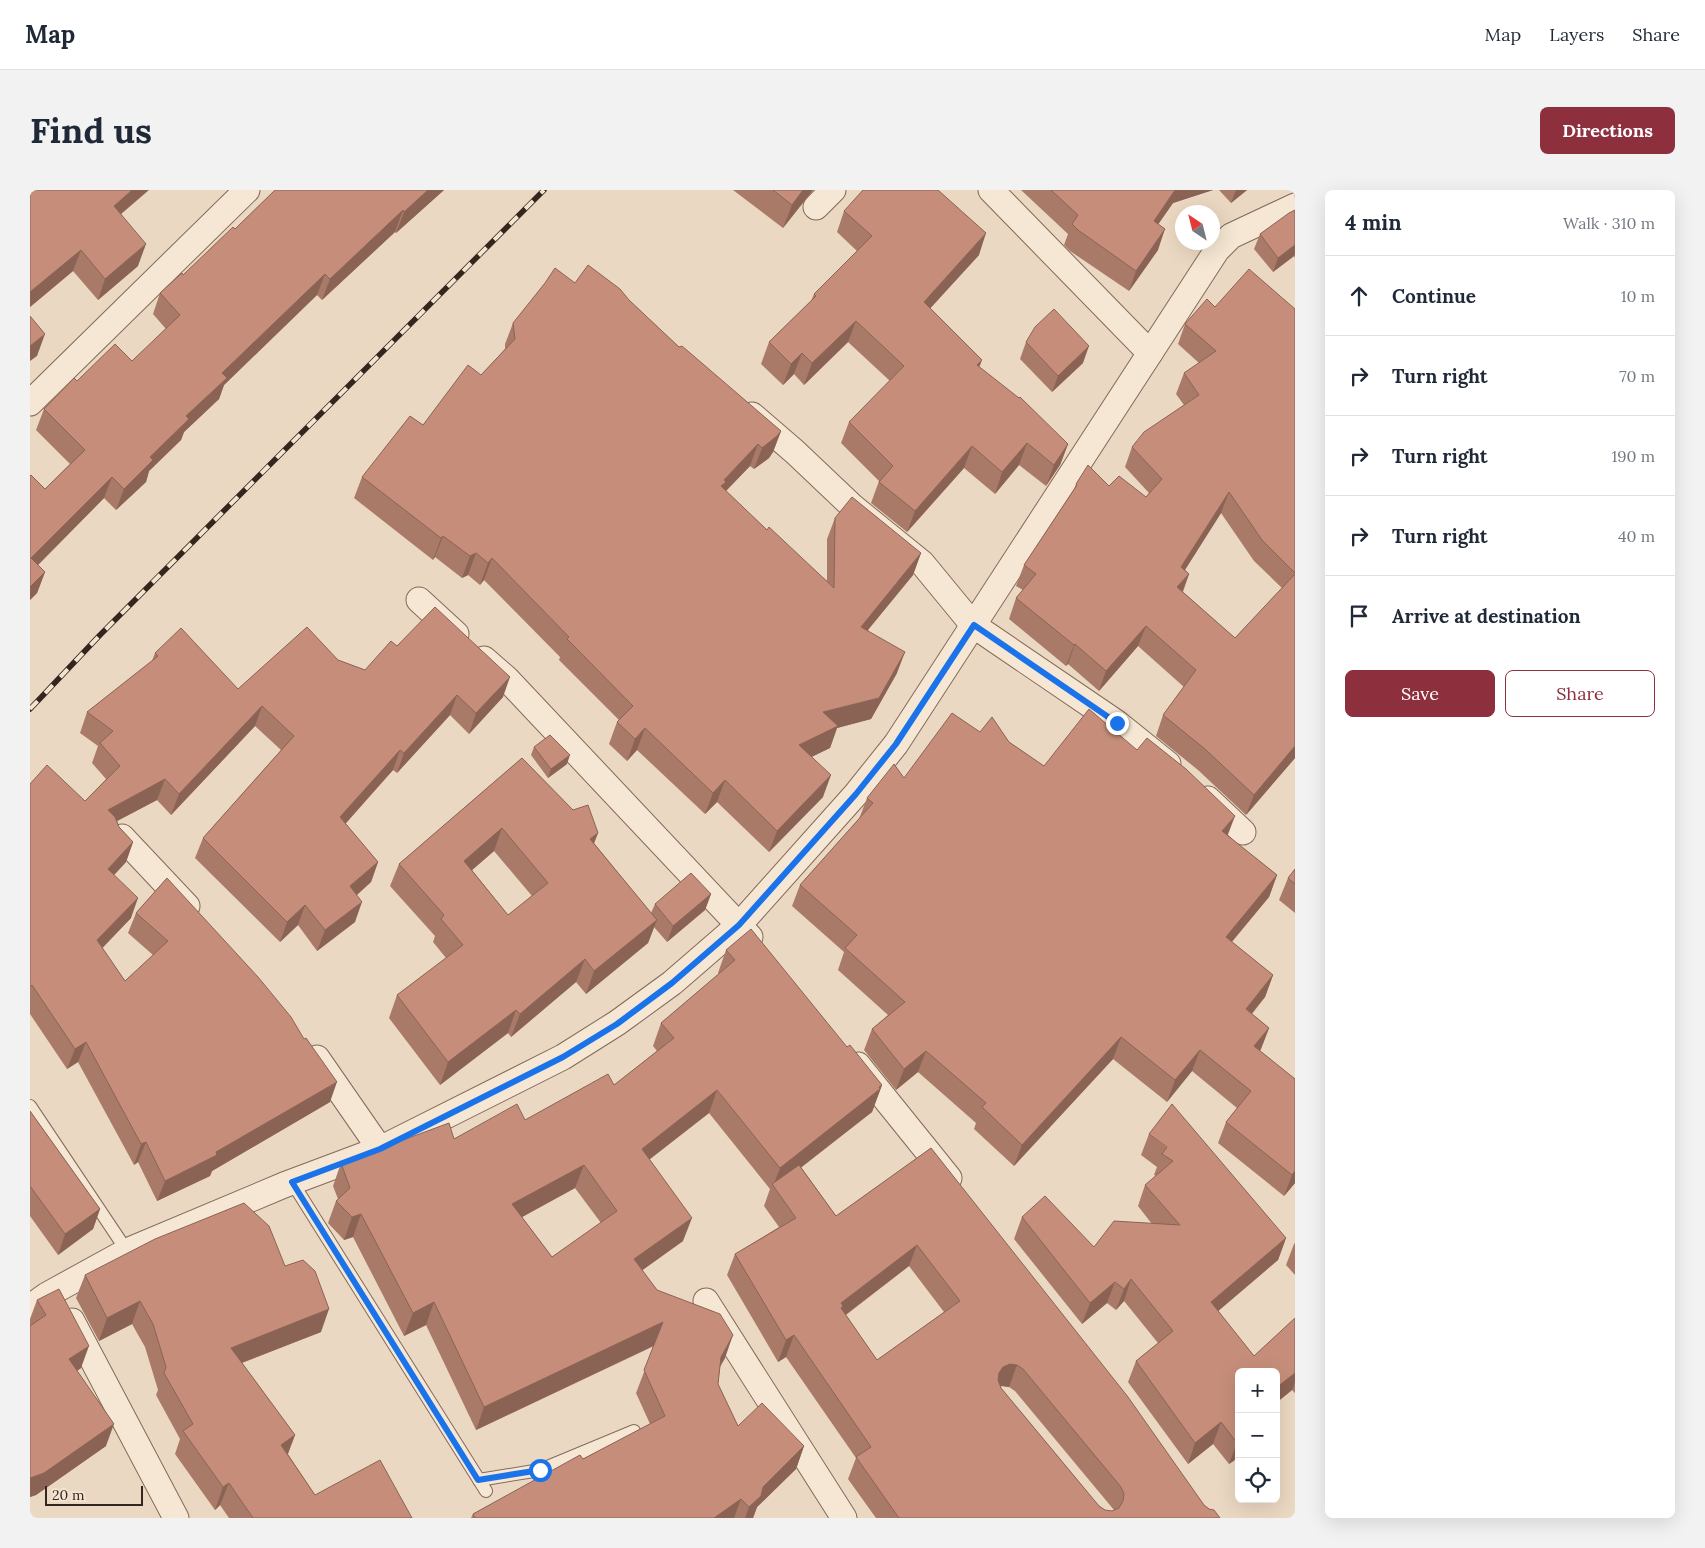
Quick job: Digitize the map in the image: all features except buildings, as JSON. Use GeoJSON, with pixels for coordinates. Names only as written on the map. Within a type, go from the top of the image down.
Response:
{"type":"FeatureCollection","features":[{"type":"Feature","properties":{"kind":"street"},"geometry":{"type":"LineString","coordinates":[[30,403],[247,190]]}},
{"type":"Feature","properties":{"kind":"street"},"geometry":{"type":"LineString","coordinates":[[816,207],[834,190]]}},
{"type":"Feature","properties":{"kind":"street"},"geometry":{"type":"LineString","coordinates":[[991,190],[1150,353]]}},
{"type":"Feature","properties":{"kind":"street"},"geometry":{"type":"LineString","coordinates":[[30,1307],[56,1290],[127,1251],[292,1182],[380,1149],[563,1057],[617,1024],[672,983],[739,925],[856,794],[896,744],[1217,250],[1230,236],[1295,205],[1282,190]]}},
{"type":"Feature","properties":{"kind":"street"},"geometry":{"type":"LineString","coordinates":[[736,401],[795,452],[853,508],[922,563],[974,625],[1117,723],[1191,783],[1243,832]]}},
{"type":"Feature","properties":{"kind":"street"},"geometry":{"type":"LineString","coordinates":[[419,600],[507,679],[765,955]]}},
{"type":"Feature","properties":{"kind":"street"},"geometry":{"type":"LineString","coordinates":[[122,836],[202,923]]}},
{"type":"Feature","properties":{"kind":"street"},"geometry":{"type":"LineString","coordinates":[[306,1042],[380,1149]]}},
{"type":"Feature","properties":{"kind":"street"},"geometry":{"type":"LineString","coordinates":[[842,1045],[963,1196]]}},
{"type":"Feature","properties":{"kind":"street"},"geometry":{"type":"LineString","coordinates":[[56,1290],[176,1518]]}},
{"type":"Feature","properties":{"kind":"street"},"geometry":{"type":"LineString","coordinates":[[706,1301],[844,1518]]}},
{"type":"Feature","properties":{"kind":"lane"},"geometry":{"type":"LineString","coordinates":[[30,1106],[127,1251]]}},
{"type":"Feature","properties":{"kind":"lane"},"geometry":{"type":"LineString","coordinates":[[292,1182],[486,1491]]}},
{"type":"Feature","properties":{"kind":"lane"},"geometry":{"type":"LineString","coordinates":[[478,1480],[540,1470],[634,1431]]}},
{"type":"Feature","properties":{"kind":"railway"},"geometry":{"type":"LineString","coordinates":[[30,709],[100,635],[544,190]]}},
{"type":"Feature","properties":{"kind":"route"},"geometry":{"type":"LineString","coordinates":[[540,1470],[478,1480],[292,1182],[380,1149],[563,1057],[617,1024],[672,983],[739,925],[856,794],[896,744],[974,625],[1117,723]]}}]}
